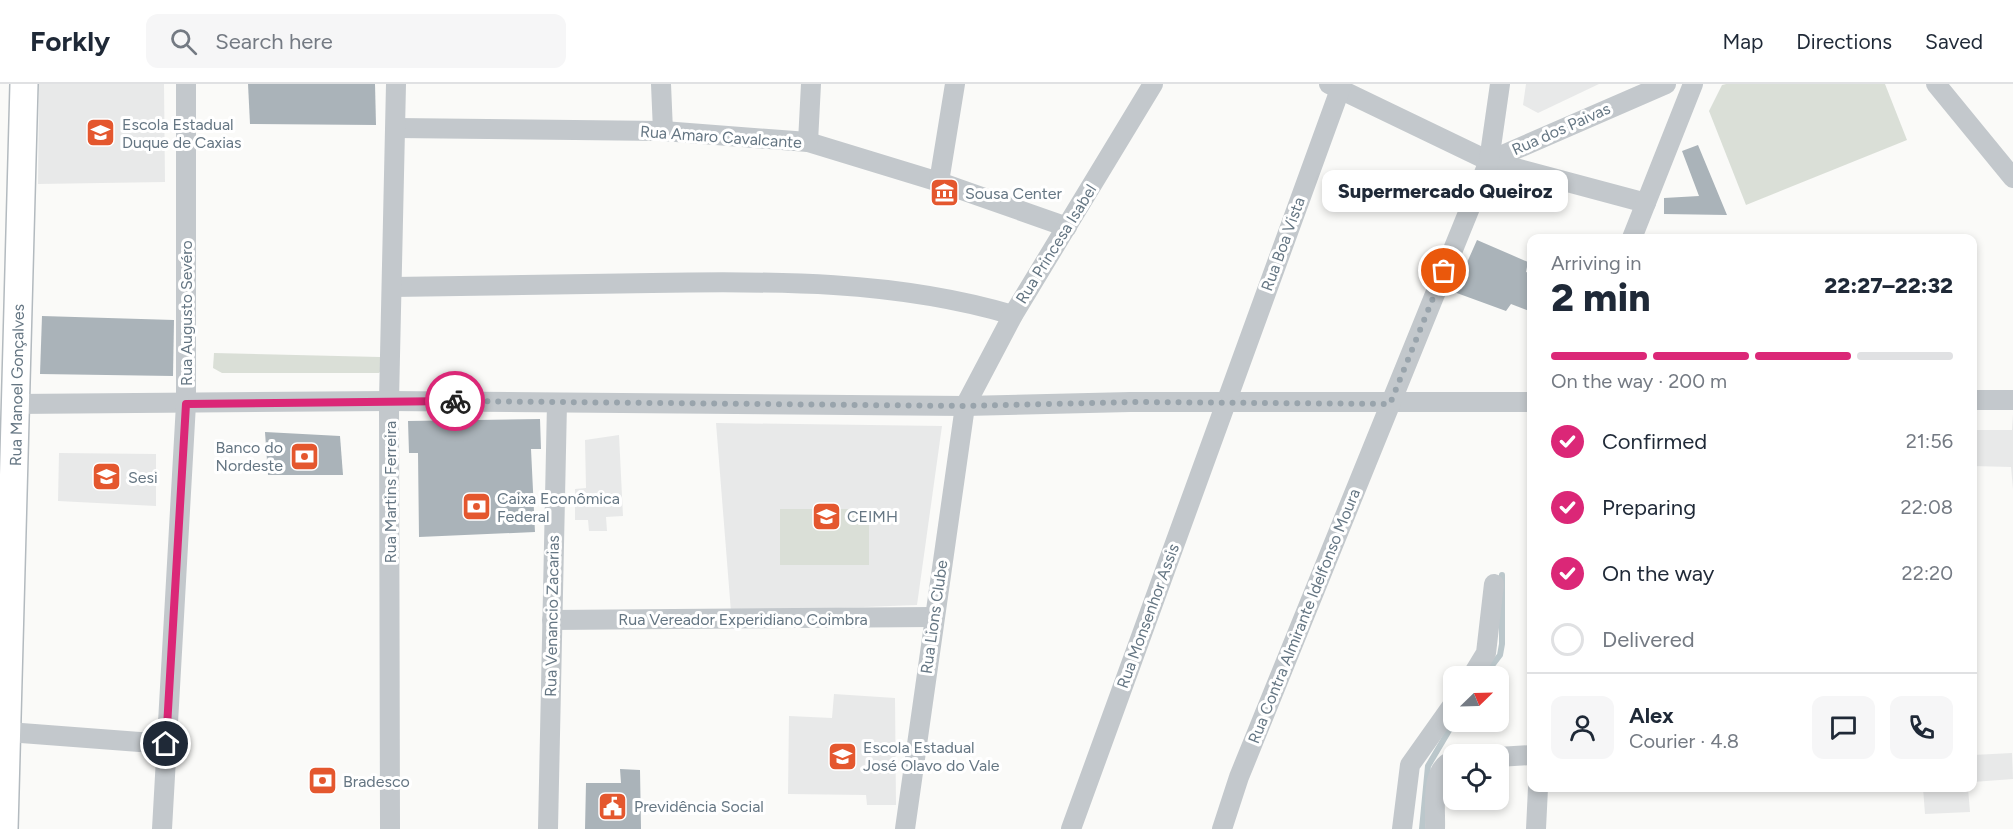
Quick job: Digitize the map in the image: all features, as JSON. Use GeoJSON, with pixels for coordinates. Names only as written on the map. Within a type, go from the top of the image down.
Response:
{"type":"FeatureCollection","features":[{"type":"Feature","properties":{"kind":"street","name":"Rua Manoel Gonçalves"},"geometry":{"type":"LineString","coordinates":[[4,829],[8,732],[6,567],[16,404],[24,84]]}},
{"type":"Feature","properties":{"kind":"street","name":"Rua Augusto Sevéro"},"geometry":{"type":"LineString","coordinates":[[162,829],[186,404],[186,84]]}},
{"type":"Feature","properties":{"kind":"street","name":"Rua Martins Ferreira"},"geometry":{"type":"LineString","coordinates":[[390,829],[389,400],[397,128],[396,84]]}},
{"type":"Feature","properties":{"kind":"street"},"geometry":{"type":"LineString","coordinates":[[661,84],[663,131]]}},
{"type":"Feature","properties":{"kind":"street"},"geometry":{"type":"LineString","coordinates":[[808,142],[811,84]]}},
{"type":"Feature","properties":{"kind":"street"},"geometry":{"type":"LineString","coordinates":[[939,182],[956,84]]}},
{"type":"Feature","properties":{"kind":"street","name":"Rua Princesa Isabel"},"geometry":{"type":"LineString","coordinates":[[965,406],[1013,315],[1153,84]]}},
{"type":"Feature","properties":{"kind":"street","name":"Rua Contra Almirante Idelfonso Moura"},"geometry":{"type":"LineString","coordinates":[[1222,829],[1239,777],[1489,161],[1500,84]]}},
{"type":"Feature","properties":{"kind":"street","name":"Rua dos Paivas"},"geometry":{"type":"LineString","coordinates":[[1489,161],[1666,84]]}},
{"type":"Feature","properties":{"kind":"street"},"geometry":{"type":"LineString","coordinates":[[1634,234],[1693,84]]}},
{"type":"Feature","properties":{"kind":"street"},"geometry":{"type":"LineString","coordinates":[[1936,84],[2013,178]]}},
{"type":"Feature","properties":{"kind":"street"},"geometry":{"type":"LineString","coordinates":[[1336,86],[1489,161],[1646,203]]}},
{"type":"Feature","properties":{"kind":"street","name":"Rua Boa Vista"},"geometry":{"type":"LineString","coordinates":[[1225,404],[1336,86]]}},
{"type":"Feature","properties":{"kind":"street","name":"Rua Amaro Cavalcante"},"geometry":{"type":"LineString","coordinates":[[397,128],[663,131],[808,142],[939,182],[1067,227]]}},
{"type":"Feature","properties":{"kind":"street"},"geometry":{"type":"LineString","coordinates":[[393,287],[737,282],[826,284],[941,296],[1013,315]]}},
{"type":"Feature","properties":{"kind":"street"},"geometry":{"type":"LineString","coordinates":[[1977,400],[2013,399]]}},
{"type":"Feature","properties":{"kind":"street"},"geometry":{"type":"LineString","coordinates":[[16,404],[186,404],[389,400],[965,406],[1130,402],[1225,404],[1527,402]]}},
{"type":"Feature","properties":{"kind":"street","name":"Rua Venancio Zacarias"},"geometry":{"type":"LineString","coordinates":[[548,829],[557,403]]}},
{"type":"Feature","properties":{"kind":"street","name":"Rua Monsenhor Assis"},"geometry":{"type":"LineString","coordinates":[[1071,829],[1225,404]]}},
{"type":"Feature","properties":{"kind":"street","name":"Rua Lions Clube"},"geometry":{"type":"LineString","coordinates":[[905,829],[933,617],[965,406]]}},
{"type":"Feature","properties":{"kind":"street"},"geometry":{"type":"LineString","coordinates":[[1478,666],[1486,653],[1494,584]]}},
{"type":"Feature","properties":{"kind":"street","name":"Rua Vereador Experidiano Coimbra"},"geometry":{"type":"LineString","coordinates":[[552,620],[933,617]]}},
{"type":"Feature","properties":{"kind":"street"},"geometry":{"type":"LineString","coordinates":[[1402,829],[1410,765],[1443,718]]}},
{"type":"Feature","properties":{"kind":"street"},"geometry":{"type":"LineString","coordinates":[[8,732],[166,744]]}},
{"type":"Feature","properties":{"kind":"street"},"geometry":{"type":"LineString","coordinates":[[1509,756],[1527,755]]}},
{"type":"Feature","properties":{"kind":"street"},"geometry":{"type":"LineString","coordinates":[[1434,829],[1438,772],[1443,767]]}},
{"type":"Feature","properties":{"kind":"street"},"geometry":{"type":"LineString","coordinates":[[1536,829],[1538,792]]}},
{"type":"Feature","properties":{"kind":"shaded area","name":"Escola Estadual Duque de Caxias"},"geometry":{"type":"Polygon","coordinates":[[[39,84],[164,84],[165,182],[38,184],[39,84]]]}},
{"type":"Feature","properties":{"kind":"shaded area"},"geometry":{"type":"Polygon","coordinates":[[[1526,84],[1599,84],[1538,113],[1523,105],[1526,84]]]}},
{"type":"Feature","properties":{"kind":"shaded area"},"geometry":{"type":"Polygon","coordinates":[[[1885,84],[1907,140],[1746,205],[1709,111],[1722,85],[1885,84]]]}},
{"type":"Feature","properties":{"kind":"shaded area"},"geometry":{"type":"Polygon","coordinates":[[[214,353],[380,357],[384,362],[383,369],[379,373],[222,373],[213,368],[214,353]]]}},
{"type":"Feature","properties":{"kind":"shaded area"},"geometry":{"type":"Polygon","coordinates":[[[2013,414],[2013,489],[2011,467],[1977,466],[1977,430],[2012,430],[2013,414]]]}},
{"type":"Feature","properties":{"kind":"shaded area","name":"CEIMH"},"geometry":{"type":"Polygon","coordinates":[[[716,423],[942,426],[917,605],[731,612],[716,423]]]}},
{"type":"Feature","properties":{"kind":"shaded area"},"geometry":{"type":"Polygon","coordinates":[[[619,435],[623,516],[606,517],[607,531],[589,531],[588,520],[575,520],[575,489],[586,488],[585,440],[619,435]]]}},
{"type":"Feature","properties":{"kind":"shaded area","name":"Sesi"},"geometry":{"type":"Polygon","coordinates":[[[59,453],[156,454],[156,506],[58,501],[59,453]]]}},
{"type":"Feature","properties":{"kind":"shaded area"},"geometry":{"type":"Polygon","coordinates":[[[780,509],[869,509],[869,565],[780,565],[780,509]]]}},
{"type":"Feature","properties":{"kind":"shaded area","name":"Escola Estadual José Olavo do Vale"},"geometry":{"type":"Polygon","coordinates":[[[834,694],[895,698],[896,805],[867,805],[866,795],[788,794],[789,716],[832,718],[834,694]]]}},
{"type":"Feature","properties":{"kind":"shaded area"},"geometry":{"type":"Polygon","coordinates":[[[2012,753],[2013,779],[1977,782],[1977,755],[2012,753]]]}},
{"type":"Feature","properties":{"kind":"shaded area"},"geometry":{"type":"Polygon","coordinates":[[[1923,792],[1968,792],[1970,812],[1925,814],[1923,792]]]}},
{"type":"Feature","properties":{"kind":"building"},"geometry":{"type":"Polygon","coordinates":[[[248,84],[375,84],[376,125],[250,124],[248,84]]]}},
{"type":"Feature","properties":{"kind":"building"},"geometry":{"type":"Polygon","coordinates":[[[1698,145],[1727,215],[1664,214],[1664,198],[1699,196],[1682,151],[1698,145]]]}},
{"type":"Feature","properties":{"kind":"building"},"geometry":{"type":"Polygon","coordinates":[[[1477,240],[1527,262],[1527,310],[1511,304],[1506,311],[1454,292],[1477,240]]]}},
{"type":"Feature","properties":{"kind":"building"},"geometry":{"type":"Polygon","coordinates":[[[42,316],[174,320],[173,376],[40,374],[42,316]]]}},
{"type":"Feature","properties":{"kind":"building"},"geometry":{"type":"Polygon","coordinates":[[[540,419],[541,449],[531,449],[535,532],[419,537],[418,453],[409,453],[408,421],[540,419]]]}},
{"type":"Feature","properties":{"kind":"building","name":"Banco do Nordeste"},"geometry":{"type":"Polygon","coordinates":[[[265,432],[340,436],[343,475],[268,475],[265,432]]]}},
{"type":"Feature","properties":{"kind":"building","name":"Previdência Social"},"geometry":{"type":"Polygon","coordinates":[[[620,769],[640,770],[641,829],[585,829],[586,783],[621,783],[620,769]]]}},
{"type":"Feature","properties":{"kind":"waterway"},"geometry":{"type":"LineString","coordinates":[[1492,666],[1500,655],[1502,644],[1502,575]]}},
{"type":"Feature","properties":{"kind":"waterway"},"geometry":{"type":"LineString","coordinates":[[1422,829],[1428,766],[1448,732]]}},
{"type":"Feature","properties":{"kind":"way so far"},"geometry":{"type":"LineString","coordinates":[[455,401],[965,406],[1130,402],[1390,404],[1444,271]]}},
{"type":"Feature","properties":{"kind":"place","name":"Escola Estadual Duque de Caxias"},"geometry":{"type":"Point","coordinates":[101,133]}},
{"type":"Feature","properties":{"kind":"place","name":"Sousa Center"},"geometry":{"type":"Point","coordinates":[944,193]}},
{"type":"Feature","properties":{"kind":"place","name":"Supermercado Queiroz"},"geometry":{"type":"Point","coordinates":[1444,271]}},
{"type":"Feature","properties":{"kind":"place","name":"Banco do Nordeste"},"geometry":{"type":"Point","coordinates":[304,456]}},
{"type":"Feature","properties":{"kind":"place","name":"Sesi"},"geometry":{"type":"Point","coordinates":[107,477]}},
{"type":"Feature","properties":{"kind":"place","name":"Caixa Econômica Federal"},"geometry":{"type":"Point","coordinates":[476,507]}},
{"type":"Feature","properties":{"kind":"place","name":"CEIMH"},"geometry":{"type":"Point","coordinates":[826,516]}},
{"type":"Feature","properties":{"kind":"place","name":"Escola Estadual José Olavo do Vale"},"geometry":{"type":"Point","coordinates":[842,756]}},
{"type":"Feature","properties":{"kind":"place","name":"Bradesco"},"geometry":{"type":"Point","coordinates":[322,781]}},
{"type":"Feature","properties":{"kind":"place","name":"Previdência Social"},"geometry":{"type":"Point","coordinates":[613,806]}},
{"type":"Feature","properties":{"kind":"route"},"geometry":{"type":"LineString","coordinates":[[166,744],[186,404],[455,401]]}}]}
